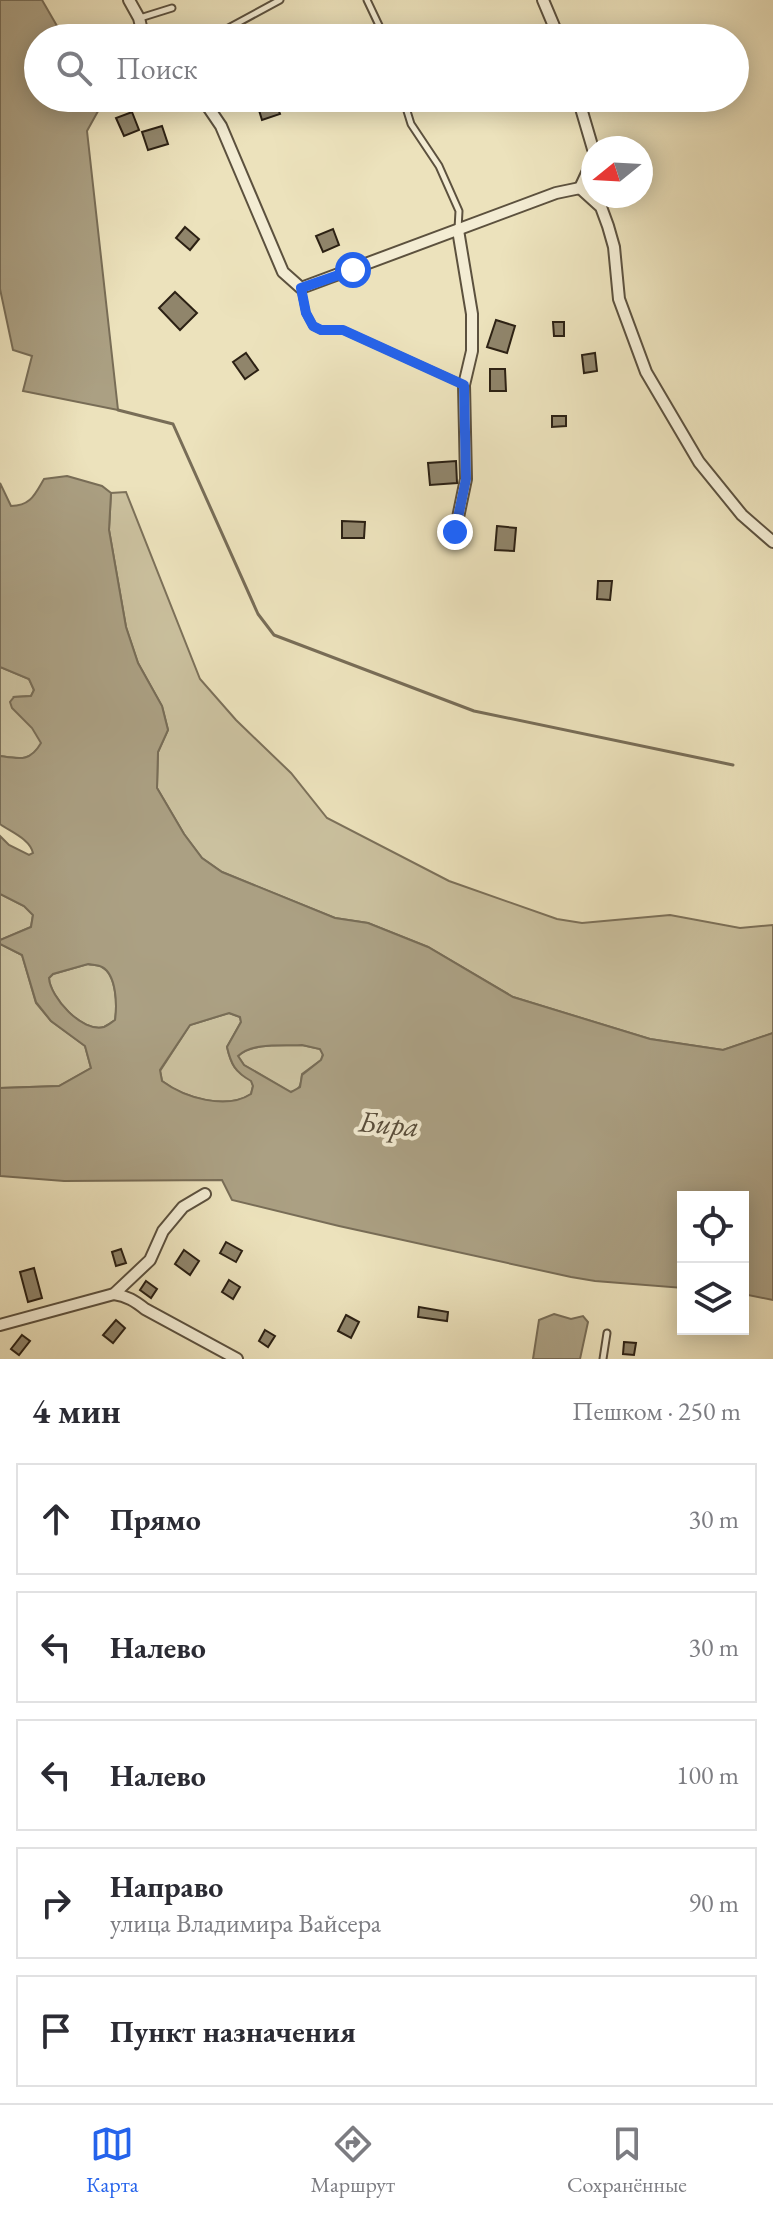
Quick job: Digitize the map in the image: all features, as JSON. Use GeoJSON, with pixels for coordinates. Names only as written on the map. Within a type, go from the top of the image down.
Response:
{"type":"FeatureCollection","features":[{"type":"Feature","properties":{"kind":"street"},"geometry":{"type":"LineString","coordinates":[[129,0],[141,24]]}},
{"type":"Feature","properties":{"kind":"street"},"geometry":{"type":"LineString","coordinates":[[543,0],[553,24]]}},
{"type":"Feature","properties":{"kind":"street"},"geometry":{"type":"LineString","coordinates":[[212,112],[221,126],[283,272],[301,288],[556,193],[580,188],[601,207],[608,226],[614,247],[619,299],[646,372],[699,462],[742,515],[773,542]]}},
{"type":"Feature","properties":{"kind":"street"},"geometry":{"type":"LineString","coordinates":[[582,112],[589,136]]}},
{"type":"Feature","properties":{"kind":"street"},"geometry":{"type":"LineString","coordinates":[[455,532],[466,479],[464,385],[472,351],[472,314],[458,230]]}},
{"type":"Feature","properties":{"kind":"street"},"geometry":{"type":"LineString","coordinates":[[114,1294],[150,1260],[163,1231],[183,1207],[205,1194]]}},
{"type":"Feature","properties":{"kind":"street"},"geometry":{"type":"LineString","coordinates":[[0,1325],[114,1294],[124,1295],[237,1359]]}},
{"type":"Feature","properties":{"kind":"lane"},"geometry":{"type":"LineString","coordinates":[[236,24],[280,0]]}},
{"type":"Feature","properties":{"kind":"lane"},"geometry":{"type":"LineString","coordinates":[[367,0],[378,24]]}},
{"type":"Feature","properties":{"kind":"lane"},"geometry":{"type":"LineString","coordinates":[[139,18],[172,8]]}},
{"type":"Feature","properties":{"kind":"lane"},"geometry":{"type":"LineString","coordinates":[[407,112],[411,124],[439,166],[459,211],[458,230]]}},
{"type":"Feature","properties":{"kind":"lane"},"geometry":{"type":"LineString","coordinates":[[301,288],[306,313],[313,326],[321,330],[343,330],[464,385]]}},
{"type":"Feature","properties":{"kind":"lane"},"geometry":{"type":"LineString","coordinates":[[603,1359],[607,1333]]}},
{"type":"Feature","properties":{"kind":"shaded area"},"geometry":{"type":"Polygon","coordinates":[[[126,492],[200,679],[236,720],[291,773],[327,818],[449,881],[557,919],[582,923],[670,915],[740,928],[773,925],[773,1033],[723,1050],[650,1039],[513,997],[428,947],[368,923],[335,918],[222,872],[202,858],[157,788],[158,752],[168,730],[162,706],[138,663],[126,627],[109,530],[111,493],[126,492]]]}},
{"type":"Feature","properties":{"kind":"shaded area"},"geometry":{"type":"Polygon","coordinates":[[[0,667],[29,679],[34,690],[31,696],[14,697],[42,743],[24,758],[0,756],[0,667]]]}},
{"type":"Feature","properties":{"kind":"shaded area"},"geometry":{"type":"Polygon","coordinates":[[[0,894],[24,906],[33,915],[31,927],[0,940],[0,894]]]}},
{"type":"Feature","properties":{"kind":"shaded area"},"geometry":{"type":"Polygon","coordinates":[[[0,944],[22,955],[36,1003],[51,1021],[85,1046],[91,1068],[59,1086],[0,1088],[0,944]]]}},
{"type":"Feature","properties":{"kind":"shaded area"},"geometry":{"type":"Polygon","coordinates":[[[88,964],[107,971],[113,984],[115,1020],[104,1027],[86,1025],[77,1019],[61,1003],[51,986],[49,978],[53,974],[88,964]]]}},
{"type":"Feature","properties":{"kind":"shaded area"},"geometry":{"type":"Polygon","coordinates":[[[229,1013],[240,1017],[241,1022],[227,1047],[237,1071],[251,1080],[251,1094],[230,1101],[206,1100],[162,1081],[160,1071],[190,1025],[229,1013]]]}},
{"type":"Feature","properties":{"kind":"shaded area"},"geometry":{"type":"Polygon","coordinates":[[[302,1045],[320,1049],[323,1054],[321,1060],[302,1074],[298,1088],[290,1092],[244,1065],[238,1056],[260,1047],[302,1045]]]}},
{"type":"Feature","properties":{"kind":"water"},"geometry":{"type":"Polygon","coordinates":[[[0,0],[42,0],[56,24],[24,24],[24,112],[98,112],[87,131],[118,410],[23,391],[32,356],[13,350],[0,289],[0,0]]]}},
{"type":"Feature","properties":{"kind":"water","name":"Бира"},"geometry":{"type":"Polygon","coordinates":[[[67,476],[102,486],[111,493],[109,530],[126,627],[138,663],[162,706],[168,730],[158,752],[157,788],[202,858],[222,872],[335,918],[368,923],[428,947],[513,997],[650,1039],[723,1050],[773,1033],[773,1300],[749,1295],[749,1191],[677,1191],[677,1288],[571,1277],[339,1226],[232,1200],[222,1180],[64,1181],[0,1176],[0,1088],[59,1086],[91,1068],[85,1046],[51,1021],[36,1002],[22,955],[0,944],[0,940],[31,927],[33,915],[24,906],[0,894],[0,836],[9,845],[29,855],[33,853],[24,840],[0,824],[0,756],[24,758],[41,743],[10,702],[14,697],[31,696],[34,690],[29,679],[0,667],[0,483],[11,506],[23,504],[32,498],[44,479],[67,476]],[[88,964],[53,974],[49,978],[55,995],[69,1012],[86,1025],[95,1027],[104,1027],[115,1020],[113,984],[102,967],[88,964]],[[229,1013],[190,1025],[160,1070],[162,1081],[206,1100],[230,1101],[251,1094],[251,1081],[234,1067],[227,1047],[241,1022],[240,1017],[229,1013]],[[302,1045],[260,1047],[238,1056],[244,1065],[291,1092],[300,1087],[302,1075],[323,1055],[320,1049],[302,1045]]]}},
{"type":"Feature","properties":{"kind":"water"},"geometry":{"type":"Polygon","coordinates":[[[554,1314],[571,1319],[583,1316],[588,1322],[580,1359],[533,1359],[539,1320],[554,1314]]]}},
{"type":"Feature","properties":{"kind":"building"},"geometry":{"type":"Polygon","coordinates":[[[132,112],[139,130],[124,136],[116,118],[132,112]]]}},
{"type":"Feature","properties":{"kind":"building"},"geometry":{"type":"Polygon","coordinates":[[[260,112],[279,112],[280,114],[262,120],[260,112]]]}},
{"type":"Feature","properties":{"kind":"building"},"geometry":{"type":"Polygon","coordinates":[[[162,126],[168,144],[148,150],[142,132],[162,126]]]}},
{"type":"Feature","properties":{"kind":"building"},"geometry":{"type":"Polygon","coordinates":[[[185,227],[199,239],[190,250],[176,238],[185,227]]]}},
{"type":"Feature","properties":{"kind":"building"},"geometry":{"type":"Polygon","coordinates":[[[333,229],[339,245],[323,252],[316,236],[333,229]]]}},
{"type":"Feature","properties":{"kind":"building"},"geometry":{"type":"Polygon","coordinates":[[[175,292],[197,313],[180,330],[159,308],[175,292]]]}},
{"type":"Feature","properties":{"kind":"building"},"geometry":{"type":"Polygon","coordinates":[[[496,320],[515,326],[507,353],[487,347],[496,320]]]}},
{"type":"Feature","properties":{"kind":"building"},"geometry":{"type":"Polygon","coordinates":[[[553,322],[564,322],[564,336],[554,336],[553,322]]]}},
{"type":"Feature","properties":{"kind":"building"},"geometry":{"type":"Polygon","coordinates":[[[246,353],[258,370],[245,379],[233,362],[246,353]]]}},
{"type":"Feature","properties":{"kind":"building"},"geometry":{"type":"Polygon","coordinates":[[[595,353],[597,371],[584,373],[582,355],[595,353]]]}},
{"type":"Feature","properties":{"kind":"building"},"geometry":{"type":"Polygon","coordinates":[[[490,369],[505,369],[506,391],[490,391],[490,369]]]}},
{"type":"Feature","properties":{"kind":"building"},"geometry":{"type":"Polygon","coordinates":[[[552,416],[566,416],[566,426],[552,427],[552,416]]]}},
{"type":"Feature","properties":{"kind":"building"},"geometry":{"type":"Polygon","coordinates":[[[456,461],[457,483],[430,485],[428,463],[456,461]]]}},
{"type":"Feature","properties":{"kind":"building"},"geometry":{"type":"Polygon","coordinates":[[[342,521],[365,522],[364,538],[342,538],[342,521]]]}},
{"type":"Feature","properties":{"kind":"building"},"geometry":{"type":"Polygon","coordinates":[[[497,526],[516,528],[514,551],[495,550],[497,526]]]}},
{"type":"Feature","properties":{"kind":"building"},"geometry":{"type":"Polygon","coordinates":[[[598,581],[612,581],[610,600],[597,599],[598,581]]]}},
{"type":"Feature","properties":{"kind":"building"},"geometry":{"type":"Polygon","coordinates":[[[226,1242],[242,1251],[236,1262],[220,1253],[226,1242]]]}},
{"type":"Feature","properties":{"kind":"building"},"geometry":{"type":"Polygon","coordinates":[[[121,1249],[126,1263],[116,1266],[112,1252],[121,1249]]]}},
{"type":"Feature","properties":{"kind":"building"},"geometry":{"type":"Polygon","coordinates":[[[184,1250],[199,1261],[190,1275],[175,1264],[184,1250]]]}},
{"type":"Feature","properties":{"kind":"building"},"geometry":{"type":"Polygon","coordinates":[[[34,1268],[42,1298],[28,1302],[20,1272],[34,1268]]]}},
{"type":"Feature","properties":{"kind":"building"},"geometry":{"type":"Polygon","coordinates":[[[229,1280],[240,1287],[233,1299],[222,1292],[229,1280]]]}},
{"type":"Feature","properties":{"kind":"building"},"geometry":{"type":"Polygon","coordinates":[[[146,1281],[157,1289],[151,1298],[140,1290],[146,1281]]]}},
{"type":"Feature","properties":{"kind":"building"},"geometry":{"type":"Polygon","coordinates":[[[419,1307],[448,1312],[447,1321],[418,1317],[419,1307]]]}},
{"type":"Feature","properties":{"kind":"building"},"geometry":{"type":"Polygon","coordinates":[[[346,1315],[359,1322],[351,1338],[338,1331],[346,1315]]]}},
{"type":"Feature","properties":{"kind":"building"},"geometry":{"type":"Polygon","coordinates":[[[116,1320],[125,1328],[113,1343],[103,1335],[116,1320]]]}},
{"type":"Feature","properties":{"kind":"building"},"geometry":{"type":"Polygon","coordinates":[[[265,1330],[275,1336],[268,1347],[259,1341],[265,1330]]]}},
{"type":"Feature","properties":{"kind":"building"},"geometry":{"type":"Polygon","coordinates":[[[22,1335],[30,1341],[19,1355],[11,1349],[22,1335]]]}},
{"type":"Feature","properties":{"kind":"building"},"geometry":{"type":"Polygon","coordinates":[[[624,1342],[636,1343],[634,1355],[623,1354],[624,1342]]]}},
{"type":"Feature","properties":{"kind":"waterway"},"geometry":{"type":"LineString","coordinates":[[118,410],[173,424],[258,614],[274,635],[474,711],[733,765]]}},
{"type":"Feature","properties":{"kind":"route"},"geometry":{"type":"LineString","coordinates":[[353,270],[301,288],[306,313],[313,326],[321,330],[343,330],[464,385],[466,479],[455,532]]}}]}
